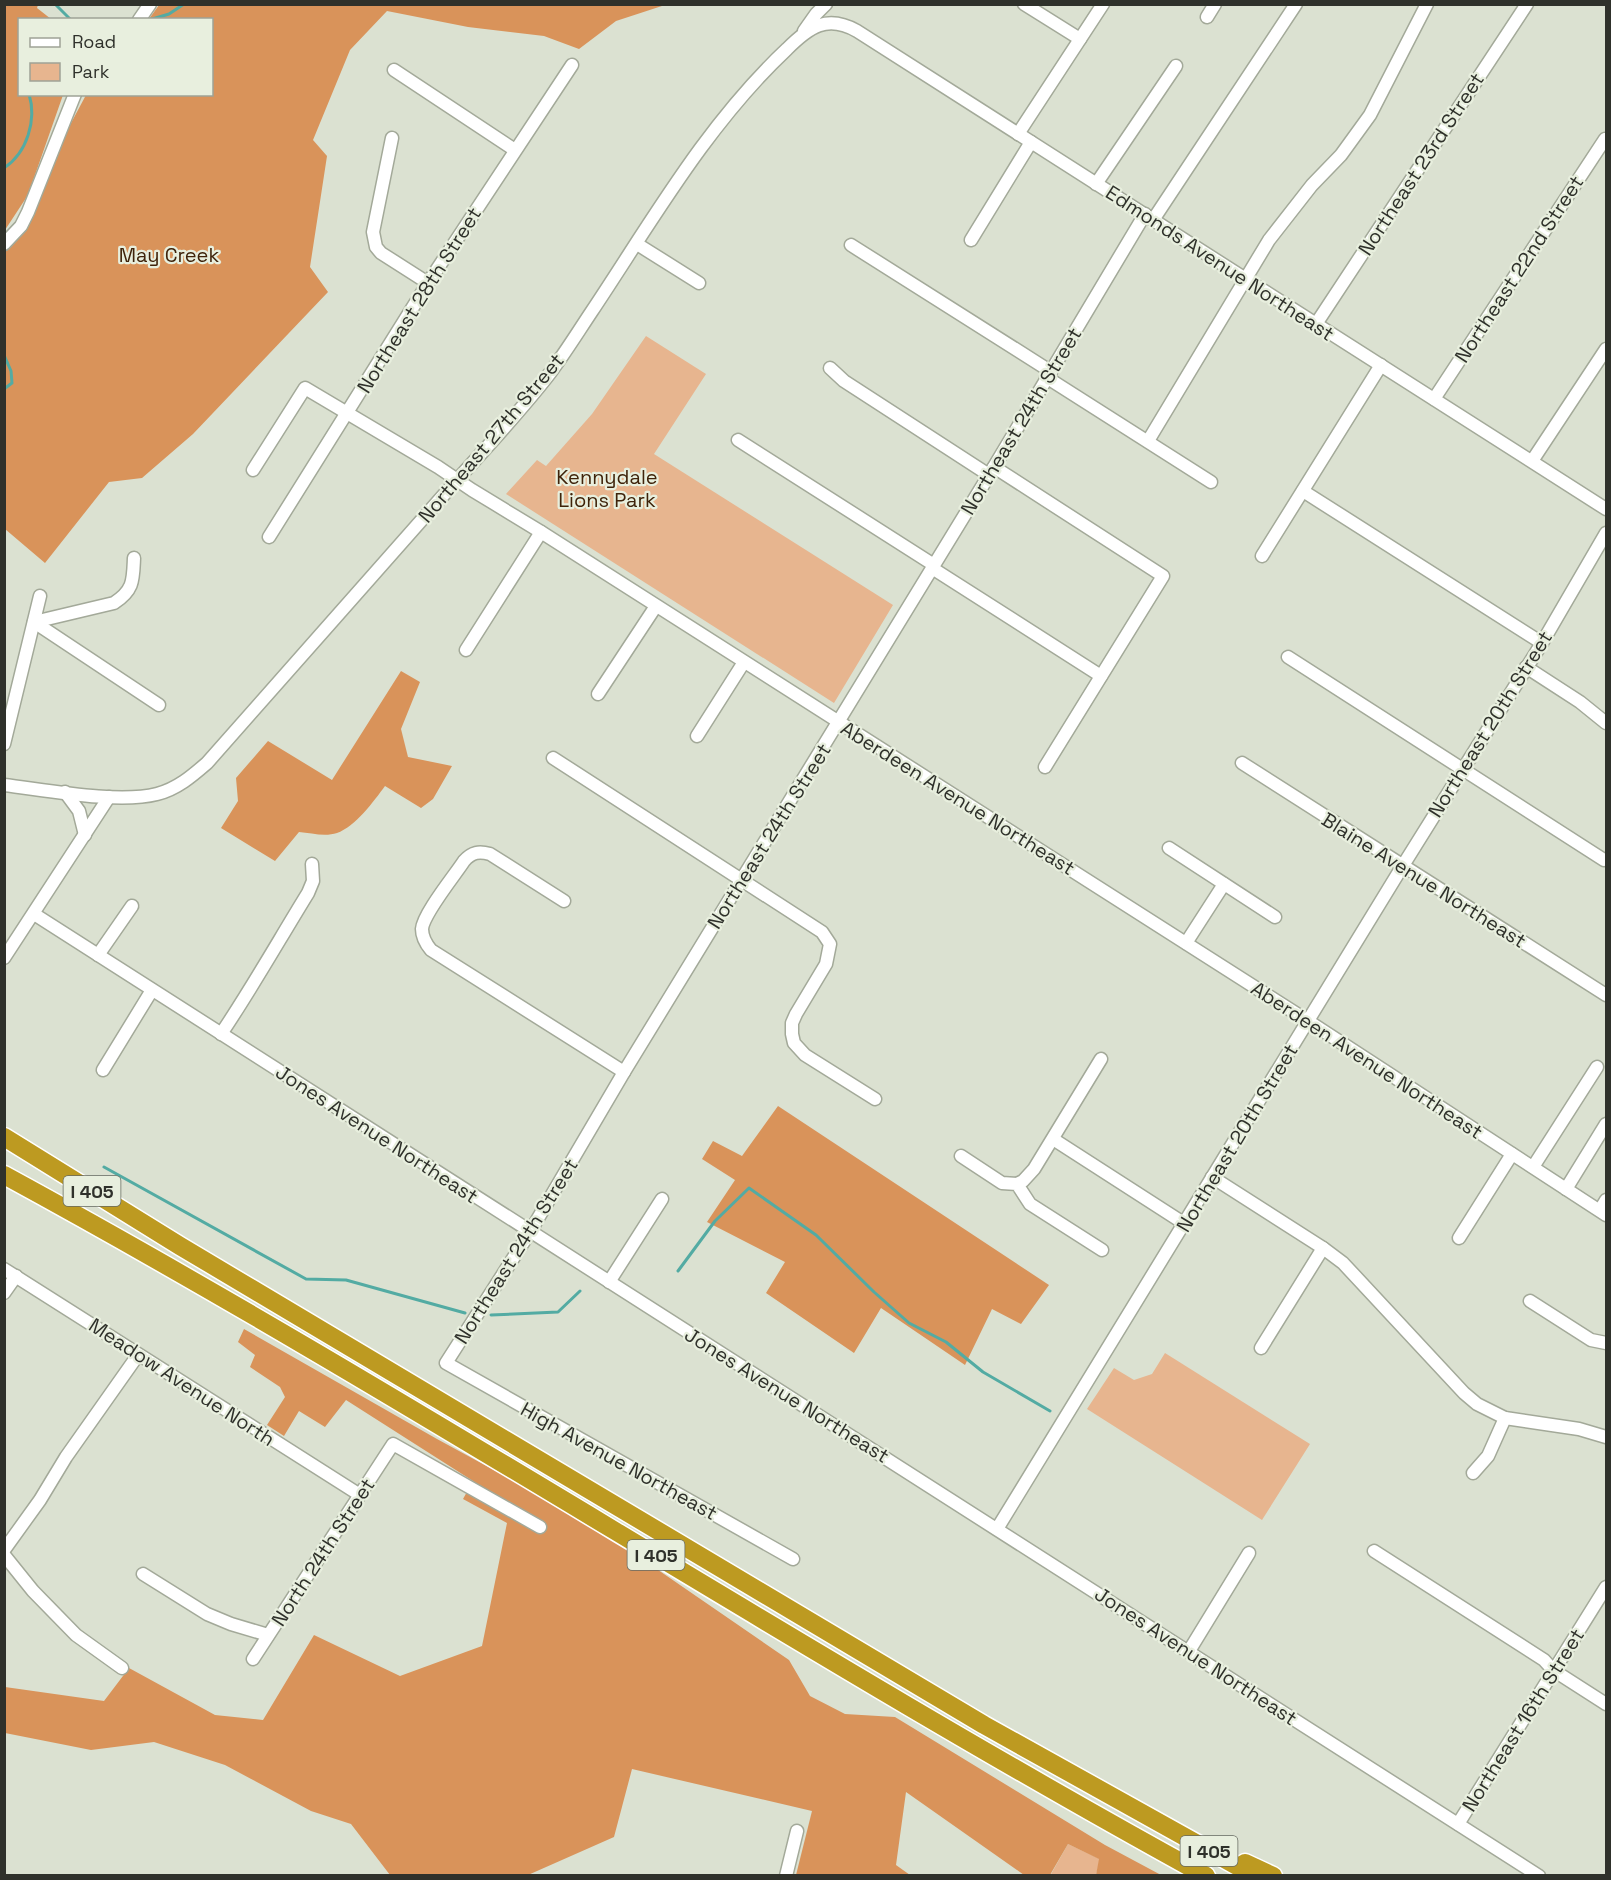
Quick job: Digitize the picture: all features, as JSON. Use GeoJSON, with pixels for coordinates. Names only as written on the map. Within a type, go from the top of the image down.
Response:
{"type":"FeatureCollection","features":[{"type":"Feature","properties":{"kind":"highway"},"geometry":{"type":"LineString","coordinates":[[4,1128],[180,1246]]}},
{"type":"Feature","properties":{"kind":"highway","name":"I 405"},"geometry":{"type":"LineString","coordinates":[[4,1137],[180,1246],[984,1725],[1255,1875]]}},
{"type":"Feature","properties":{"kind":"highway","name":"I 405"},"geometry":{"type":"LineString","coordinates":[[4,1168],[452,1432],[970,1742],[1206,1875]]}},
{"type":"Feature","properties":{"kind":"highway"},"geometry":{"type":"LineString","coordinates":[[4,1175],[108,1231]]}},
{"type":"Feature","properties":{"kind":"highway"},"geometry":{"type":"LineString","coordinates":[[1163,1826],[1273,1875]]}},
{"type":"Feature","properties":{"kind":"street"},"geometry":{"type":"LineString","coordinates":[[141,18],[150,4]]}},
{"type":"Feature","properties":{"kind":"street","name":"Northeast 27th Street"},"geometry":{"type":"LineString","coordinates":[[800,38],[816,14],[826,4]]}},
{"type":"Feature","properties":{"kind":"street"},"geometry":{"type":"LineString","coordinates":[[831,23],[832,4]]}},
{"type":"Feature","properties":{"kind":"street"},"geometry":{"type":"LineString","coordinates":[[1024,4],[1080,39]]}},
{"type":"Feature","properties":{"kind":"street"},"geometry":{"type":"LineString","coordinates":[[1018,134],[1103,4]]}},
{"type":"Feature","properties":{"kind":"street"},"geometry":{"type":"LineString","coordinates":[[1207,17],[1215,4]]}},
{"type":"Feature","properties":{"kind":"street","name":"Northeast 24th Street"},"geometry":{"type":"LineString","coordinates":[[446,1363],[531,1232],[624,1072],[992,471],[1048,374],[1149,217],[1296,4]]}},
{"type":"Feature","properties":{"kind":"street"},"geometry":{"type":"LineString","coordinates":[[1148,441],[1245,279],[1291,210],[1341,155],[1370,115],[1427,4]]}},
{"type":"Feature","properties":{"kind":"street","name":"Northeast 23rd Street"},"geometry":{"type":"LineString","coordinates":[[1316,324],[1527,4]]}},
{"type":"Feature","properties":{"kind":"street","name":"Northeast 27th Street"},"geometry":{"type":"LineString","coordinates":[[109,797],[147,796],[175,788],[207,763],[550,374],[727,113],[761,75],[800,38],[815,26],[831,23]]}},
{"type":"Feature","properties":{"kind":"street","name":"Edmonds Avenue Northeast"},"geometry":{"type":"LineString","coordinates":[[831,23],[848,26],[857,31],[1606,509]]}},
{"type":"Feature","properties":{"kind":"street","name":"Northeast 28th Street"},"geometry":{"type":"LineString","coordinates":[[269,537],[428,283],[572,65]]}},
{"type":"Feature","properties":{"kind":"street"},"geometry":{"type":"LineString","coordinates":[[1096,184],[1176,66]]}},
{"type":"Feature","properties":{"kind":"street"},"geometry":{"type":"LineString","coordinates":[[394,70],[515,150]]}},
{"type":"Feature","properties":{"kind":"street"},"geometry":{"type":"LineString","coordinates":[[7,242],[21,226],[28,212],[74,96]]}},
{"type":"Feature","properties":{"kind":"street"},"geometry":{"type":"LineString","coordinates":[[392,138],[373,232],[374,241],[381,253],[428,283]]}},
{"type":"Feature","properties":{"kind":"street","name":"Northeast 22nd Street"},"geometry":{"type":"LineString","coordinates":[[1434,399],[1605,139]]}},
{"type":"Feature","properties":{"kind":"street"},"geometry":{"type":"LineString","coordinates":[[971,240],[1031,142]]}},
{"type":"Feature","properties":{"kind":"street"},"geometry":{"type":"LineString","coordinates":[[637,244],[699,283]]}},
{"type":"Feature","properties":{"kind":"street"},"geometry":{"type":"LineString","coordinates":[[851,245],[1211,482]]}},
{"type":"Feature","properties":{"kind":"street"},"geometry":{"type":"LineString","coordinates":[[1532,461],[1606,352]]}},
{"type":"Feature","properties":{"kind":"street"},"geometry":{"type":"LineString","coordinates":[[1262,556],[1381,365]]}},
{"type":"Feature","properties":{"kind":"street"},"geometry":{"type":"LineString","coordinates":[[831,368],[844,381],[1163,576],[1045,767]]}},
{"type":"Feature","properties":{"kind":"street","name":"Aberdeen Avenue Northeast"},"geometry":{"type":"LineString","coordinates":[[253,470],[305,388],[541,532],[1308,1021],[1512,1155],[1566,1189],[1604,1208]]}},
{"type":"Feature","properties":{"kind":"street"},"geometry":{"type":"LineString","coordinates":[[738,440],[1101,676]]}},
{"type":"Feature","properties":{"kind":"street"},"geometry":{"type":"LineString","coordinates":[[1303,491],[1542,642]]}},
{"type":"Feature","properties":{"kind":"street"},"geometry":{"type":"LineString","coordinates":[[466,650],[541,532]]}},
{"type":"Feature","properties":{"kind":"street","name":"Northeast 20th Street"},"geometry":{"type":"LineString","coordinates":[[997,1529],[1542,642],[1606,533]]}},
{"type":"Feature","properties":{"kind":"street"},"geometry":{"type":"LineString","coordinates":[[34,622],[114,603],[126,596],[133,583],[134,558]]}},
{"type":"Feature","properties":{"kind":"street"},"geometry":{"type":"LineString","coordinates":[[4,744],[40,596]]}},
{"type":"Feature","properties":{"kind":"street"},"geometry":{"type":"LineString","coordinates":[[598,694],[656,606]]}},
{"type":"Feature","properties":{"kind":"street"},"geometry":{"type":"LineString","coordinates":[[34,622],[159,705]]}},
{"type":"Feature","properties":{"kind":"street"},"geometry":{"type":"LineString","coordinates":[[1288,657],[1604,860]]}},
{"type":"Feature","properties":{"kind":"street"},"geometry":{"type":"LineString","coordinates":[[697,736],[744,662]]}},
{"type":"Feature","properties":{"kind":"street"},"geometry":{"type":"LineString","coordinates":[[1526,667],[1580,702],[1606,723]]}},
{"type":"Feature","properties":{"kind":"street"},"geometry":{"type":"LineString","coordinates":[[553,758],[815,927],[830,944],[826,964],[792,1023],[794,1043],[805,1055],[875,1099]]}},
{"type":"Feature","properties":{"kind":"street","name":"Blaine Avenue Northeast"},"geometry":{"type":"LineString","coordinates":[[1242,763],[1606,995]]}},
{"type":"Feature","properties":{"kind":"street"},"geometry":{"type":"LineString","coordinates":[[4,785],[109,797],[4,958]]}},
{"type":"Feature","properties":{"kind":"street"},"geometry":{"type":"LineString","coordinates":[[65,792],[79,811],[85,835]]}},
{"type":"Feature","properties":{"kind":"street"},"geometry":{"type":"LineString","coordinates":[[1169,848],[1275,917]]}},
{"type":"Feature","properties":{"kind":"street"},"geometry":{"type":"LineString","coordinates":[[564,901],[490,854],[476,852],[464,861],[426,917],[422,930],[423,938],[431,950],[624,1072]]}},
{"type":"Feature","properties":{"kind":"street"},"geometry":{"type":"LineString","coordinates":[[221,1034],[255,982],[261,968],[308,892],[313,881],[312,864]]}},
{"type":"Feature","properties":{"kind":"street"},"geometry":{"type":"LineString","coordinates":[[1186,943],[1224,884]]}},
{"type":"Feature","properties":{"kind":"street"},"geometry":{"type":"LineString","coordinates":[[98,956],[132,906]]}},
{"type":"Feature","properties":{"kind":"street","name":"Jones Avenue Northeast"},"geometry":{"type":"LineString","coordinates":[[34,914],[1539,1875]]}},
{"type":"Feature","properties":{"kind":"street"},"geometry":{"type":"LineString","coordinates":[[103,1070],[152,990]]}},
{"type":"Feature","properties":{"kind":"street"},"geometry":{"type":"LineString","coordinates":[[961,1156],[1002,1183],[1017,1184],[1029,1176],[1101,1059]]}},
{"type":"Feature","properties":{"kind":"street"},"geometry":{"type":"LineString","coordinates":[[1533,1167],[1597,1067]]}},
{"type":"Feature","properties":{"kind":"street"},"geometry":{"type":"LineString","coordinates":[[1566,1189],[1606,1125]]}},
{"type":"Feature","properties":{"kind":"street"},"geometry":{"type":"LineString","coordinates":[[1053,1139],[1185,1224]]}},
{"type":"Feature","properties":{"kind":"street"},"geometry":{"type":"LineString","coordinates":[[1459,1238],[1512,1155]]}},
{"type":"Feature","properties":{"kind":"street"},"geometry":{"type":"LineString","coordinates":[[1212,1178],[1343,1263],[1464,1393],[1477,1404],[1505,1418],[1579,1430],[1606,1437]]}},
{"type":"Feature","properties":{"kind":"street"},"geometry":{"type":"LineString","coordinates":[[1017,1184],[1030,1204],[1102,1250]]}},
{"type":"Feature","properties":{"kind":"street"},"geometry":{"type":"LineString","coordinates":[[609,1282],[662,1199]]}},
{"type":"Feature","properties":{"kind":"street"},"geometry":{"type":"LineString","coordinates":[[1261,1348],[1323,1248]]}},
{"type":"Feature","properties":{"kind":"street","name":"Meadow Avenue North"},"geometry":{"type":"LineString","coordinates":[[4,1269],[360,1495]]}},
{"type":"Feature","properties":{"kind":"street"},"geometry":{"type":"LineString","coordinates":[[4,1293],[16,1276]]}},
{"type":"Feature","properties":{"kind":"street"},"geometry":{"type":"LineString","coordinates":[[1530,1301],[1590,1340],[1606,1343]]}},
{"type":"Feature","properties":{"kind":"street"},"geometry":{"type":"LineString","coordinates":[[4,1550],[138,1354]]}},
{"type":"Feature","properties":{"kind":"street","name":"High Avenue Northeast"},"geometry":{"type":"LineString","coordinates":[[446,1363],[793,1559]]}},
{"type":"Feature","properties":{"kind":"street"},"geometry":{"type":"LineString","coordinates":[[1473,1473],[1488,1455],[1505,1418]]}},
{"type":"Feature","properties":{"kind":"street","name":"North 24th Street"},"geometry":{"type":"LineString","coordinates":[[253,1659],[393,1444],[540,1527]]}},
{"type":"Feature","properties":{"kind":"street"},"geometry":{"type":"LineString","coordinates":[[1374,1551],[1544,1660],[1553,1670],[1606,1704]]}},
{"type":"Feature","properties":{"kind":"street"},"geometry":{"type":"LineString","coordinates":[[1189,1651],[1249,1553]]}},
{"type":"Feature","properties":{"kind":"street"},"geometry":{"type":"LineString","coordinates":[[4,1556],[33,1591],[76,1635],[122,1668]]}},
{"type":"Feature","properties":{"kind":"street"},"geometry":{"type":"LineString","coordinates":[[143,1574],[207,1614],[268,1635]]}},
{"type":"Feature","properties":{"kind":"street","name":"Northeast 16th Street"},"geometry":{"type":"LineString","coordinates":[[1458,1824],[1606,1587]]}},
{"type":"Feature","properties":{"kind":"street"},"geometry":{"type":"LineString","coordinates":[[786,1875],[797,1831]]}},
{"type":"Feature","properties":{"kind":"green space"},"geometry":{"type":"Polygon","coordinates":[[[5,4],[38,5],[37,8],[50,18],[18,18],[18,96],[63,96],[28,195],[5,230],[5,4]]]}},
{"type":"Feature","properties":{"kind":"green space","name":"May Creek"},"geometry":{"type":"Polygon","coordinates":[[[159,5],[665,5],[616,21],[579,49],[544,36],[468,27],[387,11],[350,50],[313,140],[327,156],[310,267],[328,292],[193,434],[142,478],[109,482],[45,563],[5,529],[4,251],[28,227],[63,138],[85,96],[213,96],[213,18],[150,18],[159,5]]]}},
{"type":"Feature","properties":{"kind":"green space","name":"Kennydale Lions Park"},"geometry":{"type":"Polygon","coordinates":[[[646,336],[706,374],[654,454],[893,605],[834,703],[506,494],[537,460],[546,466],[592,414],[646,336]]]}},
{"type":"Feature","properties":{"kind":"green space"},"geometry":{"type":"Polygon","coordinates":[[[401,671],[420,682],[401,729],[408,757],[452,766],[433,799],[421,808],[385,786],[364,813],[344,830],[328,835],[299,832],[275,861],[221,828],[238,801],[236,778],[268,741],[332,780],[401,671]]]}},
{"type":"Feature","properties":{"kind":"green space"},"geometry":{"type":"Polygon","coordinates":[[[778,1106],[1049,1285],[1021,1324],[992,1309],[965,1365],[881,1308],[854,1353],[766,1293],[785,1262],[707,1222],[735,1180],[702,1159],[713,1141],[742,1156],[778,1106]]]}},
{"type":"Feature","properties":{"kind":"green space"},"geometry":{"type":"Polygon","coordinates":[[[244,1329],[437,1439],[584,1519],[789,1660],[810,1696],[845,1714],[895,1717],[1105,1845],[1161,1875],[1096,1875],[1099,1859],[1068,1844],[1050,1875],[1024,1875],[906,1792],[896,1865],[910,1875],[796,1875],[812,1811],[632,1769],[614,1837],[528,1875],[390,1875],[351,1824],[311,1811],[225,1765],[154,1742],[91,1750],[5,1733],[5,1687],[104,1701],[129,1668],[215,1715],[263,1720],[314,1635],[400,1676],[482,1646],[507,1523],[463,1499],[473,1481],[346,1400],[325,1427],[299,1411],[284,1436],[267,1425],[285,1397],[280,1387],[250,1367],[255,1355],[238,1342],[244,1329]]]}},
{"type":"Feature","properties":{"kind":"green space"},"geometry":{"type":"Polygon","coordinates":[[[1165,1353],[1310,1444],[1262,1520],[1087,1409],[1114,1368],[1134,1380],[1152,1374],[1165,1353]]]}},
{"type":"Feature","properties":{"kind":"green space"},"geometry":{"type":"Polygon","coordinates":[[[1068,1844],[1100,1859],[1096,1875],[1050,1876],[1068,1844]]]}},
{"type":"Feature","properties":{"kind":"waterway"},"geometry":{"type":"LineString","coordinates":[[55,4],[69,18]]}},
{"type":"Feature","properties":{"kind":"waterway","name":"May Creek"},"geometry":{"type":"LineString","coordinates":[[156,18],[169,14],[184,4]]}},
{"type":"Feature","properties":{"kind":"waterway","name":"May Creek"},"geometry":{"type":"LineString","coordinates":[[4,168],[19,154],[28,135],[32,114],[29,96]]}},
{"type":"Feature","properties":{"kind":"waterway","name":"May Creek"},"geometry":{"type":"LineString","coordinates":[[4,355],[11,371],[12,383],[4,389]]}},
{"type":"Feature","properties":{"kind":"waterway"},"geometry":{"type":"LineString","coordinates":[[104,1167],[306,1279],[346,1280],[465,1313]]}},
{"type":"Feature","properties":{"kind":"waterway"},"geometry":{"type":"LineString","coordinates":[[678,1271],[715,1221],[749,1188],[816,1235],[909,1323],[946,1342],[983,1372],[1050,1411]]}},
{"type":"Feature","properties":{"kind":"waterway"},"geometry":{"type":"LineString","coordinates":[[491,1315],[558,1312],[580,1291]]}}]}
